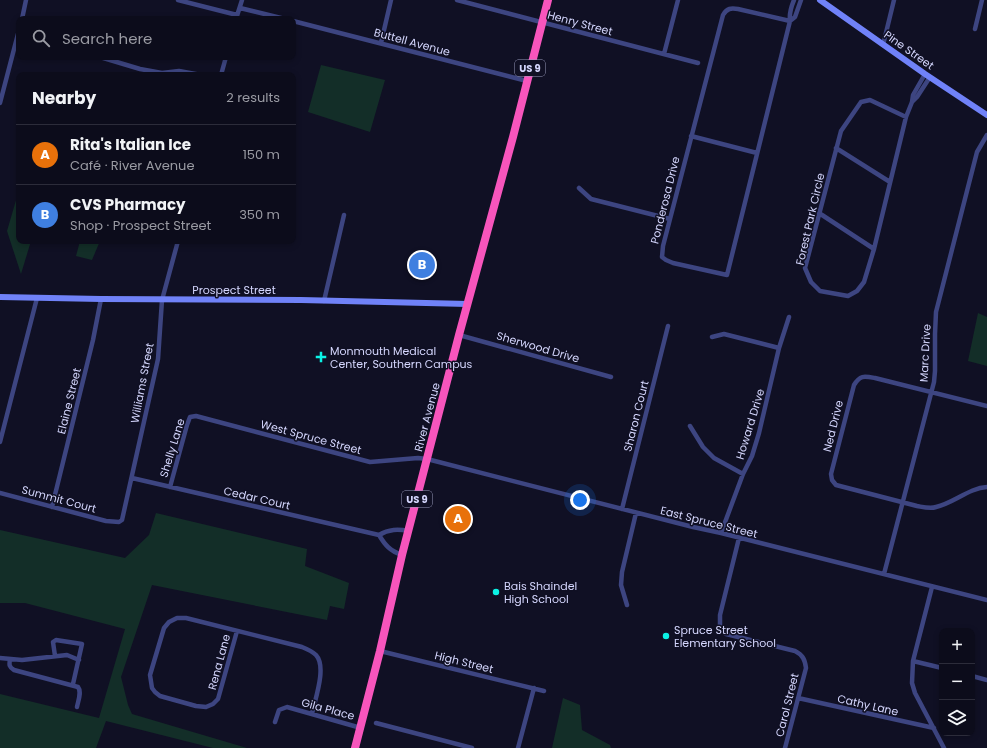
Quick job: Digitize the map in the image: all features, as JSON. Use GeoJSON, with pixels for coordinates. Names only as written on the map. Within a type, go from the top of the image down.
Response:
{"type":"FeatureCollection","features":[{"type":"Feature","properties":{"kind":"highway","name":"River Avenue"},"geometry":{"type":"LineString","coordinates":[[356,748],[402,555],[548,0]]}},
{"type":"Feature","properties":{"kind":"street"},"geometry":{"type":"LineString","coordinates":[[23,16],[26,0]]}},
{"type":"Feature","properties":{"kind":"street"},"geometry":{"type":"LineString","coordinates":[[178,0],[234,16]]}},
{"type":"Feature","properties":{"kind":"street"},"geometry":{"type":"LineString","coordinates":[[237,16],[242,0]]}},
{"type":"Feature","properties":{"kind":"street"},"geometry":{"type":"LineString","coordinates":[[381,43],[391,0]]}},
{"type":"Feature","properties":{"kind":"street","name":"Henry Street"},"geometry":{"type":"LineString","coordinates":[[457,0],[698,63]]}},
{"type":"Feature","properties":{"kind":"street"},"geometry":{"type":"LineString","coordinates":[[664,54],[678,0]]}},
{"type":"Feature","properties":{"kind":"street","name":"Ponderosa Drive"},"geometry":{"type":"LineString","coordinates":[[790,21],[730,8],[726,10],[723,15],[663,246],[662,257],[673,263],[726,276],[790,21],[789,13],[794,0]]}},
{"type":"Feature","properties":{"kind":"street","name":"Ponderosa Drive"},"geometry":{"type":"LineString","coordinates":[[790,21],[795,17],[801,0]]}},
{"type":"Feature","properties":{"kind":"street","name":"Pine Street"},"geometry":{"type":"LineString","coordinates":[[820,0],[927,76],[987,115]]}},
{"type":"Feature","properties":{"kind":"street"},"geometry":{"type":"LineString","coordinates":[[883,45],[894,0]]}},
{"type":"Feature","properties":{"kind":"street"},"geometry":{"type":"LineString","coordinates":[[975,29],[982,0]]}},
{"type":"Feature","properties":{"kind":"street"},"geometry":{"type":"LineString","coordinates":[[240,8],[273,16]]}},
{"type":"Feature","properties":{"kind":"street","name":"Buttell Avenue"},"geometry":{"type":"LineString","coordinates":[[296,22],[527,81]]}},
{"type":"Feature","properties":{"kind":"street"},"geometry":{"type":"LineString","coordinates":[[0,103],[16,42]]}},
{"type":"Feature","properties":{"kind":"street"},"geometry":{"type":"LineString","coordinates":[[110,60],[140,69],[156,72]]}},
{"type":"Feature","properties":{"kind":"street"},"geometry":{"type":"LineString","coordinates":[[222,72],[225,60]]}},
{"type":"Feature","properties":{"kind":"street"},"geometry":{"type":"LineString","coordinates":[[170,72],[184,72]]}},
{"type":"Feature","properties":{"kind":"street","name":"Forest Park Circle"},"geometry":{"type":"LineString","coordinates":[[906,117],[870,100],[861,102],[841,131],[806,268],[811,282],[820,291],[848,296],[857,291],[864,282],[874,249],[913,94],[927,76]]}},
{"type":"Feature","properties":{"kind":"street","name":"Marc Drive"},"geometry":{"type":"LineString","coordinates":[[884,574],[931,392],[935,371],[935,322],[940,297],[975,158],[987,135]]}},
{"type":"Feature","properties":{"kind":"street"},"geometry":{"type":"LineString","coordinates":[[691,136],[757,153]]}},
{"type":"Feature","properties":{"kind":"street"},"geometry":{"type":"LineString","coordinates":[[836,148],[890,182]]}},
{"type":"Feature","properties":{"kind":"street"},"geometry":{"type":"LineString","coordinates":[[579,188],[591,198],[670,219]]}},
{"type":"Feature","properties":{"kind":"street"},"geometry":{"type":"LineString","coordinates":[[819,213],[874,249]]}},
{"type":"Feature","properties":{"kind":"street"},"geometry":{"type":"LineString","coordinates":[[324,301],[344,215]]}},
{"type":"Feature","properties":{"kind":"street","name":"Williams Street"},"geometry":{"type":"LineString","coordinates":[[114,522],[122,520],[132,478],[158,359],[162,300],[177,244]]}},
{"type":"Feature","properties":{"kind":"street","name":"Prospect Street"},"geometry":{"type":"LineString","coordinates":[[0,297],[468,304]]}},
{"type":"Feature","properties":{"kind":"street"},"geometry":{"type":"LineString","coordinates":[[0,442],[37,298]]}},
{"type":"Feature","properties":{"kind":"street","name":"Elaine Street"},"geometry":{"type":"LineString","coordinates":[[52,507],[94,340],[101,299]]}},
{"type":"Feature","properties":{"kind":"street","name":"Howard Drive"},"geometry":{"type":"LineString","coordinates":[[721,533],[743,474],[752,456],[779,348],[789,317]]}},
{"type":"Feature","properties":{"kind":"street","name":"Sharon Court"},"geometry":{"type":"LineString","coordinates":[[622,509],[668,326]]}},
{"type":"Feature","properties":{"kind":"street","name":"Sherwood Drive"},"geometry":{"type":"LineString","coordinates":[[459,334],[611,377]]}},
{"type":"Feature","properties":{"kind":"street"},"geometry":{"type":"LineString","coordinates":[[712,337],[724,334],[779,348]]}},
{"type":"Feature","properties":{"kind":"street","name":"Ned Drive"},"geometry":{"type":"LineString","coordinates":[[902,502],[847,488],[836,484],[832,480],[831,474],[833,463],[850,395],[857,379],[866,376],[931,392]]}},
{"type":"Feature","properties":{"kind":"street"},"geometry":{"type":"LineString","coordinates":[[931,392],[987,406]]}},
{"type":"Feature","properties":{"kind":"street","name":"West Spruce Street"},"geometry":{"type":"LineString","coordinates":[[193,416],[370,462],[418,458],[427,459]]}},
{"type":"Feature","properties":{"kind":"street","name":"Shelly Lane"},"geometry":{"type":"LineString","coordinates":[[170,487],[186,425],[190,417],[193,416]]}},
{"type":"Feature","properties":{"kind":"street"},"geometry":{"type":"LineString","coordinates":[[690,426],[703,447],[714,458],[743,474]]}},
{"type":"Feature","properties":{"kind":"street","name":"East Spruce Street"},"geometry":{"type":"LineString","coordinates":[[427,459],[636,513],[987,600]]}},
{"type":"Feature","properties":{"kind":"street","name":"Cedar Court"},"geometry":{"type":"LineString","coordinates":[[132,478],[379,535]]}},
{"type":"Feature","properties":{"kind":"street"},"geometry":{"type":"LineString","coordinates":[[902,502],[917,506],[935,508],[978,488],[987,488]]}},
{"type":"Feature","properties":{"kind":"street","name":"Summit Court"},"geometry":{"type":"LineString","coordinates":[[0,493],[114,522]]}},
{"type":"Feature","properties":{"kind":"street"},"geometry":{"type":"LineString","coordinates":[[627,605],[621,585],[636,513]]}},
{"type":"Feature","properties":{"kind":"street"},"geometry":{"type":"LineString","coordinates":[[402,555],[391,551],[379,535],[383,532],[396,529],[409,531]]}},
{"type":"Feature","properties":{"kind":"street","name":"Carol Street"},"geometry":{"type":"LineString","coordinates":[[739,538],[720,615],[720,629],[726,634],[795,651],[803,657],[806,668],[785,748]]}},
{"type":"Feature","properties":{"kind":"street"},"geometry":{"type":"LineString","coordinates":[[932,586],[913,661],[912,683],[915,693],[944,748]]}},
{"type":"Feature","properties":{"kind":"street","name":"Rena Lane"},"geometry":{"type":"LineString","coordinates":[[237,631],[218,699],[213,704],[206,707],[171,700],[160,696],[152,688],[150,674],[164,628],[169,622],[176,618],[186,618],[302,647],[310,651],[316,656],[321,664],[321,674],[312,714]]}},
{"type":"Feature","properties":{"kind":"street"},"geometry":{"type":"LineString","coordinates":[[55,656],[53,642],[56,640],[82,644],[73,684]]}},
{"type":"Feature","properties":{"kind":"street","name":"High Street"},"geometry":{"type":"LineString","coordinates":[[380,651],[544,691]]}},
{"type":"Feature","properties":{"kind":"street"},"geometry":{"type":"LineString","coordinates":[[0,658],[22,660],[67,655],[79,660]]}},
{"type":"Feature","properties":{"kind":"street"},"geometry":{"type":"LineString","coordinates":[[10,660],[10,668],[14,670],[73,684],[80,689],[77,707]]}},
{"type":"Feature","properties":{"kind":"street"},"geometry":{"type":"LineString","coordinates":[[913,661],[939,667]]}},
{"type":"Feature","properties":{"kind":"street"},"geometry":{"type":"LineString","coordinates":[[975,677],[987,680]]}},
{"type":"Feature","properties":{"kind":"street"},"geometry":{"type":"LineString","coordinates":[[518,748],[534,688]]}},
{"type":"Feature","properties":{"kind":"street","name":"Cathy Lane"},"geometry":{"type":"LineString","coordinates":[[798,698],[934,728]]}},
{"type":"Feature","properties":{"kind":"street","name":"Gila Place"},"geometry":{"type":"LineString","coordinates":[[275,722],[279,710],[287,707],[361,728]]}},
{"type":"Feature","properties":{"kind":"street"},"geometry":{"type":"LineString","coordinates":[[376,723],[472,748]]}},
{"type":"Feature","properties":{"kind":"green space"},"geometry":{"type":"Polygon","coordinates":[[[321,65],[385,80],[370,132],[308,112],[321,65]]]}},
{"type":"Feature","properties":{"kind":"green space"},"geometry":{"type":"Polygon","coordinates":[[[16,200],[16,244],[30,244],[21,274],[7,231],[16,200]]]}},
{"type":"Feature","properties":{"kind":"green space"},"geometry":{"type":"Polygon","coordinates":[[[79,244],[99,244],[92,260],[76,256],[79,244]]]}},
{"type":"Feature","properties":{"kind":"green space"},"geometry":{"type":"Polygon","coordinates":[[[978,313],[987,317],[987,366],[968,361],[978,313]]]}},
{"type":"Feature","properties":{"kind":"green space"},"geometry":{"type":"Polygon","coordinates":[[[156,513],[307,549],[305,566],[349,583],[344,609],[330,606],[327,620],[152,585],[121,677],[128,705],[132,714],[247,748],[213,748],[106,721],[96,748],[0,748],[0,694],[99,718],[125,629],[25,603],[0,603],[0,530],[125,558],[149,535],[156,513]]]}},
{"type":"Feature","properties":{"kind":"green space"},"geometry":{"type":"Polygon","coordinates":[[[563,698],[580,705],[582,730],[610,745],[611,748],[552,748],[563,698]]]}},
{"type":"Feature","properties":{"kind":"place","name":"CVS Pharmacy"},"geometry":{"type":"Point","coordinates":[422,265]}},
{"type":"Feature","properties":{"kind":"place","name":"Monmouth Medical Center, Southern Campus"},"geometry":{"type":"Point","coordinates":[321,357]}},
{"type":"Feature","properties":{"kind":"place","name":"Rita's Italian Ice"},"geometry":{"type":"Point","coordinates":[458,519]}},
{"type":"Feature","properties":{"kind":"place","name":"Bais Shaindel High School"},"geometry":{"type":"Point","coordinates":[496,592]}},
{"type":"Feature","properties":{"kind":"place","name":"Spruce Street Elementary School"},"geometry":{"type":"Point","coordinates":[666,636]}}]}
